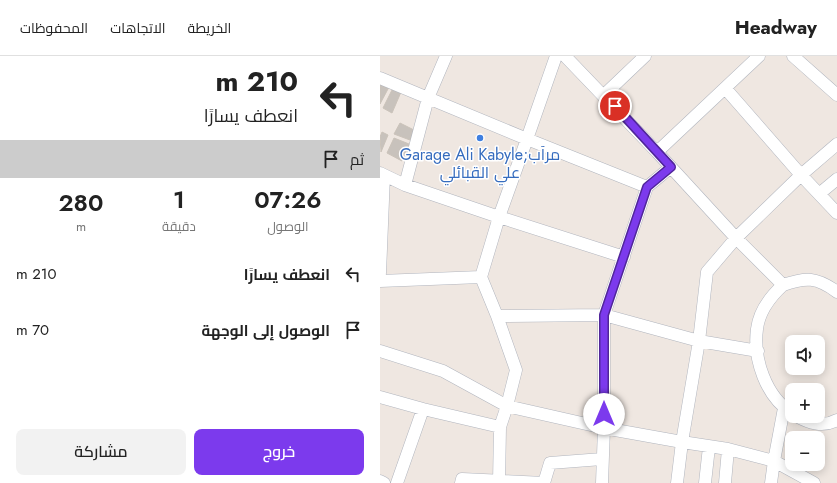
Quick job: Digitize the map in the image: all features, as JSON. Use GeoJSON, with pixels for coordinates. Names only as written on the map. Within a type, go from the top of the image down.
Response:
{"type":"FeatureCollection","features":[{"type":"Feature","properties":{"kind":"street"},"geometry":{"type":"LineString","coordinates":[[404,185],[428,98],[446,56]]}},
{"type":"Feature","properties":{"kind":"street"},"geometry":{"type":"LineString","coordinates":[[499,481],[500,427],[516,370],[497,316],[481,277],[498,217],[556,56]]}},
{"type":"Feature","properties":{"kind":"street"},"geometry":{"type":"LineString","coordinates":[[565,56],[604,95],[736,238],[783,285]]}},
{"type":"Feature","properties":{"kind":"street"},"geometry":{"type":"LineString","coordinates":[[604,95],[645,56]]}},
{"type":"Feature","properties":{"kind":"street"},"geometry":{"type":"LineString","coordinates":[[657,152],[760,56]]}},
{"type":"Feature","properties":{"kind":"street"},"geometry":{"type":"LineString","coordinates":[[792,56],[837,95]]}},
{"type":"Feature","properties":{"kind":"street"},"geometry":{"type":"LineString","coordinates":[[380,78],[647,187]]}},
{"type":"Feature","properties":{"kind":"street"},"geometry":{"type":"LineString","coordinates":[[725,88],[801,175],[837,213]]}},
{"type":"Feature","properties":{"kind":"street"},"geometry":{"type":"LineString","coordinates":[[677,483],[682,442],[699,341],[707,272],[736,238],[801,175],[837,144]]}},
{"type":"Feature","properties":{"kind":"street"},"geometry":{"type":"LineString","coordinates":[[602,483],[604,428],[604,315],[647,187],[671,167]]}},
{"type":"Feature","properties":{"kind":"street"},"geometry":{"type":"LineString","coordinates":[[380,273],[382,174],[404,185],[624,257]]}},
{"type":"Feature","properties":{"kind":"street"},"geometry":{"type":"LineString","coordinates":[[819,194],[837,179]]}},
{"type":"Feature","properties":{"kind":"street"},"geometry":{"type":"LineString","coordinates":[[380,281],[481,277]]}},
{"type":"Feature","properties":{"kind":"street"},"geometry":{"type":"LineString","coordinates":[[785,408],[771,394],[762,373],[758,351],[757,329],[764,310],[773,295],[783,285],[798,280],[812,279],[825,283],[837,292]]}},
{"type":"Feature","properties":{"kind":"street"},"geometry":{"type":"LineString","coordinates":[[497,316],[604,315],[699,341],[758,351]]}},
{"type":"Feature","properties":{"kind":"street"},"geometry":{"type":"LineString","coordinates":[[380,351],[444,371],[507,406],[604,428],[709,447],[728,449],[774,461],[814,483]]}},
{"type":"Feature","properties":{"kind":"street"},"geometry":{"type":"LineString","coordinates":[[380,397],[423,409],[500,427]]}},
{"type":"Feature","properties":{"kind":"street"},"geometry":{"type":"LineString","coordinates":[[396,483],[423,409]]}},
{"type":"Feature","properties":{"kind":"street"},"geometry":{"type":"LineString","coordinates":[[814,423],[819,425],[830,424],[837,420]]}},
{"type":"Feature","properties":{"kind":"street"},"geometry":{"type":"LineString","coordinates":[[771,483],[774,461],[785,422]]}},
{"type":"Feature","properties":{"kind":"street"},"geometry":{"type":"LineString","coordinates":[[705,483],[709,447]]}},
{"type":"Feature","properties":{"kind":"street"},"geometry":{"type":"LineString","coordinates":[[724,483],[728,449]]}},
{"type":"Feature","properties":{"kind":"street"},"geometry":{"type":"LineString","coordinates":[[461,483],[462,479],[544,483],[550,463],[602,459]]}},
{"type":"Feature","properties":{"kind":"street"},"geometry":{"type":"LineString","coordinates":[[380,481],[384,483]]}},
{"type":"Feature","properties":{"kind":"building"},"geometry":{"type":"Polygon","coordinates":[[[382,83],[389,87],[380,104],[380,86],[382,83]]]}},
{"type":"Feature","properties":{"kind":"building"},"geometry":{"type":"Polygon","coordinates":[[[393,88],[401,92],[392,113],[383,108],[393,88]]]}},
{"type":"Feature","properties":{"kind":"building"},"geometry":{"type":"Polygon","coordinates":[[[400,123],[414,130],[410,140],[394,134],[400,123]]]}},
{"type":"Feature","properties":{"kind":"building"},"geometry":{"type":"Polygon","coordinates":[[[382,132],[388,135],[381,152],[380,137],[382,132]]]}},
{"type":"Feature","properties":{"kind":"building"},"geometry":{"type":"Polygon","coordinates":[[[394,138],[409,144],[402,161],[387,153],[394,138]]]}},
{"type":"Feature","properties":{"kind":"place","name":"Garage Ali Kabyle;مرآب علي القبائلي"},"geometry":{"type":"Point","coordinates":[480,138]}},
{"type":"Feature","properties":{"kind":"route"},"geometry":{"type":"LineString","coordinates":[[604,414],[604,315],[647,187],[671,167],[615,106]]}}]}
